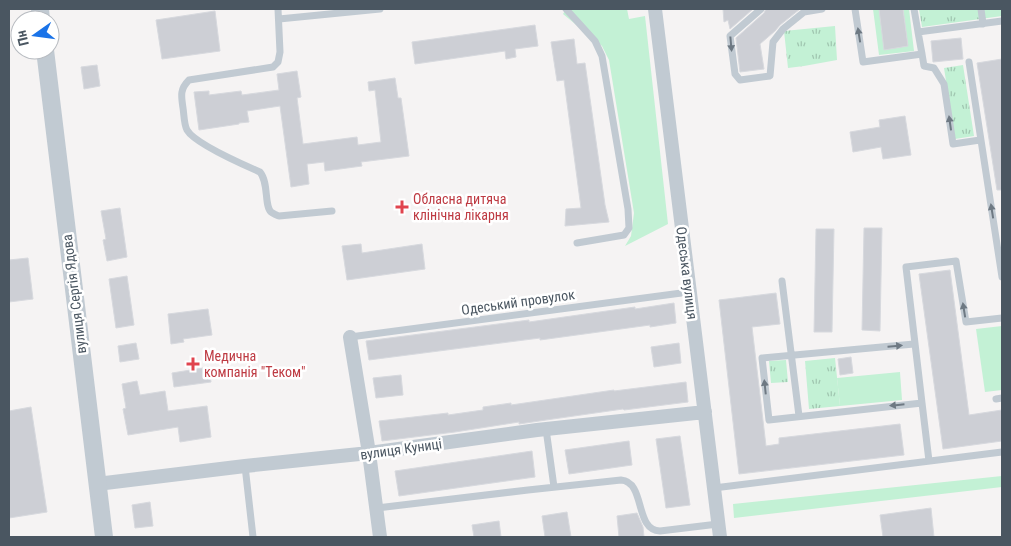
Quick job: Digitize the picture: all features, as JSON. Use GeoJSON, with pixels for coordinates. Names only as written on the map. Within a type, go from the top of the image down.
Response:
{"type":"FeatureCollection","features":[{"type":"Feature","properties":{"kind":"street","name":"Одеська вулиця"},"geometry":{"type":"LineString","coordinates":[[655,9],[719,530]]}},
{"type":"Feature","properties":{"kind":"street","name":"вулиця Сергія Ядова"},"geometry":{"type":"LineString","coordinates":[[46,60],[104,537]]}},
{"type":"Feature","properties":{"kind":"street"},"geometry":{"type":"LineString","coordinates":[[350,337],[380,537]]}},
{"type":"Feature","properties":{"kind":"street","name":"вулиця Куниці"},"geometry":{"type":"LineString","coordinates":[[97,484],[245,466],[369,454],[546,429],[705,412]]}},
{"type":"Feature","properties":{"kind":"lane"},"geometry":{"type":"LineString","coordinates":[[278,9],[280,52],[278,62],[273,67],[189,80],[183,86],[181,95],[186,129],[208,147],[260,172],[264,178],[269,207],[272,212],[279,216],[332,211]]}},
{"type":"Feature","properties":{"kind":"lane"},"geometry":{"type":"LineString","coordinates":[[279,19],[380,9]]}},
{"type":"Feature","properties":{"kind":"lane"},"geometry":{"type":"LineString","coordinates":[[566,9],[595,41],[602,56],[630,228],[624,235],[577,243]]}},
{"type":"Feature","properties":{"kind":"lane"},"geometry":{"type":"LineString","coordinates":[[760,9],[730,36],[735,74],[740,80],[770,76],[773,42],[783,29],[804,12],[822,9]]}},
{"type":"Feature","properties":{"kind":"lane"},"geometry":{"type":"LineString","coordinates":[[855,9],[863,62],[922,54]]}},
{"type":"Feature","properties":{"kind":"lane"},"geometry":{"type":"LineString","coordinates":[[914,9],[924,66],[934,68],[944,84],[953,144],[980,140]]}},
{"type":"Feature","properties":{"kind":"lane"},"geometry":{"type":"LineString","coordinates":[[981,9],[983,24]]}},
{"type":"Feature","properties":{"kind":"lane"},"geometry":{"type":"LineString","coordinates":[[918,32],[1002,21]]}},
{"type":"Feature","properties":{"kind":"lane"},"geometry":{"type":"LineString","coordinates":[[969,62],[1002,277]]}},
{"type":"Feature","properties":{"kind":"lane"},"geometry":{"type":"LineString","coordinates":[[929,461],[906,267],[956,261],[966,322],[1002,318]]}},
{"type":"Feature","properties":{"kind":"lane"},"geometry":{"type":"LineString","coordinates":[[782,281],[799,416]]}},
{"type":"Feature","properties":{"kind":"lane","name":"Одеський провулок"},"geometry":{"type":"LineString","coordinates":[[350,337],[689,292]]}},
{"type":"Feature","properties":{"kind":"lane"},"geometry":{"type":"LineString","coordinates":[[914,344],[762,358],[768,420],[922,403]]}},
{"type":"Feature","properties":{"kind":"lane"},"geometry":{"type":"LineString","coordinates":[[546,429],[554,487]]}},
{"type":"Feature","properties":{"kind":"lane"},"geometry":{"type":"LineString","coordinates":[[714,488],[1002,452]]}},
{"type":"Feature","properties":{"kind":"lane"},"geometry":{"type":"LineString","coordinates":[[245,466],[253,537]]}},
{"type":"Feature","properties":{"kind":"lane"},"geometry":{"type":"LineString","coordinates":[[376,508],[625,480],[632,486],[650,529],[654,531],[719,530]]}},
{"type":"Feature","properties":{"kind":"green space"},"geometry":{"type":"Polygon","coordinates":[[[566,9],[627,9],[629,19],[645,16],[668,224],[625,246],[631,236],[634,213],[609,60],[602,46],[563,14],[566,9]]]}},
{"type":"Feature","properties":{"kind":"green space"},"geometry":{"type":"Polygon","coordinates":[[[873,9],[879,9],[885,49],[908,46],[903,9],[909,9],[914,51],[879,55],[873,9]]]}},
{"type":"Feature","properties":{"kind":"green space"},"geometry":{"type":"Polygon","coordinates":[[[919,9],[1002,9],[1002,16],[922,27],[919,9]]]}},
{"type":"Feature","properties":{"kind":"green space"},"geometry":{"type":"Polygon","coordinates":[[[835,26],[837,60],[788,68],[784,31],[835,26]]]}},
{"type":"Feature","properties":{"kind":"green space"},"geometry":{"type":"Polygon","coordinates":[[[963,65],[974,136],[955,139],[944,68],[963,65]]]}},
{"type":"Feature","properties":{"kind":"green space"},"geometry":{"type":"Polygon","coordinates":[[[1002,326],[1002,390],[985,392],[976,329],[1002,326]]]}},
{"type":"Feature","properties":{"kind":"green space"},"geometry":{"type":"Polygon","coordinates":[[[835,358],[840,406],[809,409],[805,361],[835,358]]]}},
{"type":"Feature","properties":{"kind":"green space"},"geometry":{"type":"Polygon","coordinates":[[[786,360],[788,382],[771,383],[769,361],[786,360]]]}},
{"type":"Feature","properties":{"kind":"green space"},"geometry":{"type":"Polygon","coordinates":[[[900,372],[902,400],[840,406],[837,378],[900,372]]]}},
{"type":"Feature","properties":{"kind":"green space"},"geometry":{"type":"Polygon","coordinates":[[[1002,476],[1002,487],[734,518],[733,504],[1002,476]]]}},
{"type":"Feature","properties":{"kind":"building"},"geometry":{"type":"Polygon","coordinates":[[[723,9],[753,9],[730,29],[728,20],[724,22],[723,9]]]}},
{"type":"Feature","properties":{"kind":"building"},"geometry":{"type":"Polygon","coordinates":[[[766,9],[800,9],[760,44],[764,69],[740,72],[736,38],[766,9]]]}},
{"type":"Feature","properties":{"kind":"building"},"geometry":{"type":"Polygon","coordinates":[[[879,9],[903,9],[908,46],[884,50],[879,9]]]}},
{"type":"Feature","properties":{"kind":"building"},"geometry":{"type":"Polygon","coordinates":[[[215,11],[220,51],[162,59],[156,20],[215,11]]]}},
{"type":"Feature","properties":{"kind":"building"},"geometry":{"type":"Polygon","coordinates":[[[535,25],[538,46],[515,49],[516,57],[506,59],[505,51],[415,64],[412,42],[535,25]]]}},
{"type":"Feature","properties":{"kind":"building"},"geometry":{"type":"Polygon","coordinates":[[[961,38],[963,59],[933,62],[931,41],[961,38]]]}},
{"type":"Feature","properties":{"kind":"building"},"geometry":{"type":"Polygon","coordinates":[[[574,39],[577,64],[585,63],[609,222],[565,226],[566,209],[581,208],[564,80],[557,81],[551,42],[574,39]]]}},
{"type":"Feature","properties":{"kind":"building"},"geometry":{"type":"Polygon","coordinates":[[[1002,59],[1002,190],[997,190],[977,63],[1002,59]]]}},
{"type":"Feature","properties":{"kind":"building"},"geometry":{"type":"Polygon","coordinates":[[[97,65],[100,86],[84,89],[81,67],[97,65]]]}},
{"type":"Feature","properties":{"kind":"building"},"geometry":{"type":"Polygon","coordinates":[[[297,71],[301,97],[297,98],[303,144],[357,137],[358,145],[381,142],[375,90],[369,91],[368,82],[395,78],[398,98],[401,98],[409,156],[361,162],[362,166],[325,171],[324,162],[307,164],[309,184],[291,187],[280,106],[247,111],[249,122],[199,130],[194,92],[209,91],[209,95],[241,91],[242,95],[279,90],[277,74],[297,71]]]}},
{"type":"Feature","properties":{"kind":"building"},"geometry":{"type":"Polygon","coordinates":[[[905,116],[911,155],[883,159],[881,147],[853,152],[850,132],[880,127],[879,120],[905,116]]]}},
{"type":"Feature","properties":{"kind":"building"},"geometry":{"type":"Polygon","coordinates":[[[120,208],[127,257],[107,261],[103,240],[106,239],[101,211],[120,208]]]}},
{"type":"Feature","properties":{"kind":"building"},"geometry":{"type":"Polygon","coordinates":[[[864,228],[882,228],[880,331],[862,330],[864,228]]]}},
{"type":"Feature","properties":{"kind":"building"},"geometry":{"type":"Polygon","coordinates":[[[816,229],[834,229],[832,332],[814,332],[816,229]]]}},
{"type":"Feature","properties":{"kind":"building"},"geometry":{"type":"Polygon","coordinates":[[[361,244],[362,253],[422,244],[425,269],[347,280],[342,246],[361,244]]]}},
{"type":"Feature","properties":{"kind":"building"},"geometry":{"type":"Polygon","coordinates":[[[28,258],[33,299],[9,302],[9,260],[28,258]]]}},
{"type":"Feature","properties":{"kind":"building"},"geometry":{"type":"Polygon","coordinates":[[[950,270],[969,415],[1002,410],[1002,441],[943,449],[919,274],[950,270]]]}},
{"type":"Feature","properties":{"kind":"building"},"geometry":{"type":"Polygon","coordinates":[[[127,276],[134,325],[116,328],[109,279],[127,276]]]}},
{"type":"Feature","properties":{"kind":"building"},"geometry":{"type":"Polygon","coordinates":[[[776,293],[780,324],[752,327],[766,446],[779,444],[779,438],[900,424],[904,455],[739,474],[719,300],[776,293]]]}},
{"type":"Feature","properties":{"kind":"building"},"geometry":{"type":"Polygon","coordinates":[[[674,303],[676,323],[650,327],[650,325],[369,360],[366,341],[529,320],[529,322],[635,307],[635,309],[674,303]]]}},
{"type":"Feature","properties":{"kind":"building"},"geometry":{"type":"Polygon","coordinates":[[[208,309],[212,335],[183,339],[184,342],[171,344],[168,314],[208,309]]]}},
{"type":"Feature","properties":{"kind":"building"},"geometry":{"type":"Polygon","coordinates":[[[136,343],[139,359],[120,362],[118,346],[136,343]]]}},
{"type":"Feature","properties":{"kind":"building"},"geometry":{"type":"Polygon","coordinates":[[[679,343],[681,363],[654,367],[651,347],[679,343]]]}},
{"type":"Feature","properties":{"kind":"building"},"geometry":{"type":"Polygon","coordinates":[[[851,357],[853,373],[840,375],[838,359],[851,357]]]}},
{"type":"Feature","properties":{"kind":"building"},"geometry":{"type":"Polygon","coordinates":[[[209,367],[211,382],[174,387],[172,373],[209,367]]]}},
{"type":"Feature","properties":{"kind":"building"},"geometry":{"type":"Polygon","coordinates":[[[401,375],[403,395],[376,398],[373,378],[401,375]]]}},
{"type":"Feature","properties":{"kind":"building"},"geometry":{"type":"Polygon","coordinates":[[[137,381],[140,395],[165,391],[168,411],[207,406],[211,437],[180,442],[178,427],[128,435],[123,409],[126,408],[122,384],[137,381]]]}},
{"type":"Feature","properties":{"kind":"building"},"geometry":{"type":"Polygon","coordinates":[[[686,382],[688,402],[519,424],[519,422],[382,441],[379,421],[448,413],[448,415],[483,410],[483,407],[511,403],[511,405],[686,382]]]}},
{"type":"Feature","properties":{"kind":"building"},"geometry":{"type":"Polygon","coordinates":[[[31,407],[47,512],[9,518],[9,411],[31,407]]]}},
{"type":"Feature","properties":{"kind":"building"},"geometry":{"type":"Polygon","coordinates":[[[680,436],[690,505],[666,508],[656,439],[680,436]]]}},
{"type":"Feature","properties":{"kind":"building"},"geometry":{"type":"Polygon","coordinates":[[[629,441],[632,465],[569,474],[565,450],[629,441]]]}},
{"type":"Feature","properties":{"kind":"building"},"geometry":{"type":"Polygon","coordinates":[[[532,451],[535,477],[399,496],[395,471],[532,451]]]}},
{"type":"Feature","properties":{"kind":"building"},"geometry":{"type":"Polygon","coordinates":[[[150,502],[153,526],[135,528],[132,505],[150,502]]]}},
{"type":"Feature","properties":{"kind":"building"},"geometry":{"type":"Polygon","coordinates":[[[931,508],[934,537],[883,537],[880,515],[931,508]]]}},
{"type":"Feature","properties":{"kind":"building"},"geometry":{"type":"Polygon","coordinates":[[[567,512],[571,537],[545,537],[542,516],[567,512]]]}},
{"type":"Feature","properties":{"kind":"building"},"geometry":{"type":"Polygon","coordinates":[[[637,513],[643,527],[644,537],[619,537],[617,516],[637,513]]]}},
{"type":"Feature","properties":{"kind":"building"},"geometry":{"type":"Polygon","coordinates":[[[499,521],[501,537],[474,537],[472,525],[499,521]]]}},
{"type":"Feature","properties":{"kind":"place","name":"Обласна дитяча клінічна лікарня"},"geometry":{"type":"Point","coordinates":[402,207]}},
{"type":"Feature","properties":{"kind":"place","name":"Медична компанія \"Теком\""},"geometry":{"type":"Point","coordinates":[193,364]}}]}
